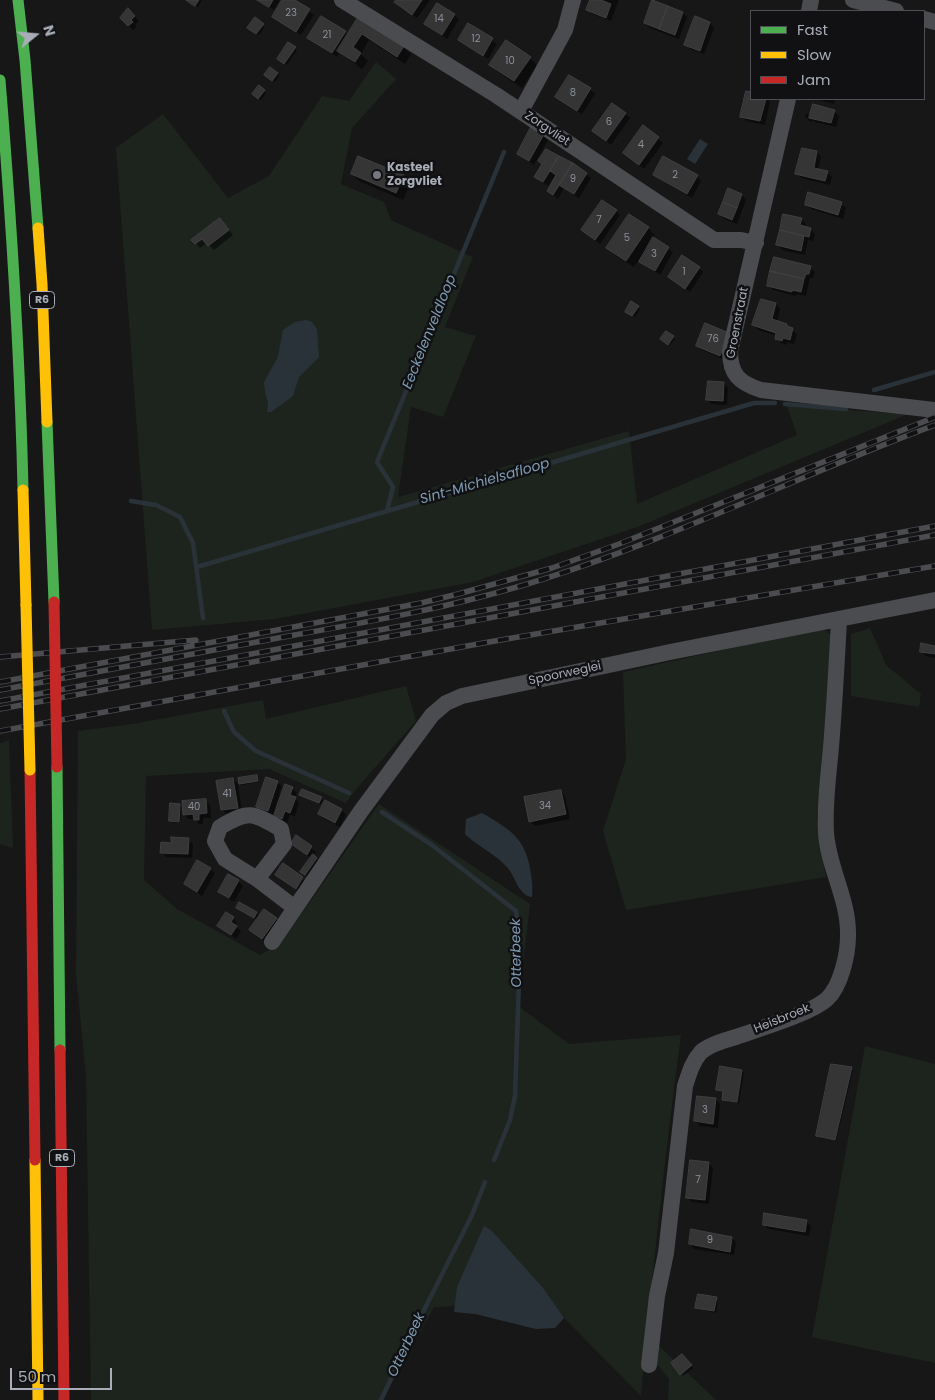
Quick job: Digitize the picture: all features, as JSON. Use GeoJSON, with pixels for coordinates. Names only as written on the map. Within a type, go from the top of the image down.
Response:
{"type":"FeatureCollection","features":[{"type":"Feature","properties":{"kind":"highway","name":"R6"},"geometry":{"type":"LineString","coordinates":[[18,0],[25,60],[42,284],[54,602],[64,1400]]}},
{"type":"Feature","properties":{"kind":"highway","name":"R6"},"geometry":{"type":"LineString","coordinates":[[0,80],[21,401],[30,770],[38,1400]]}},
{"type":"Feature","properties":{"kind":"highway"},"geometry":{"type":"LineString","coordinates":[[27,1335],[36,1311]]}},
{"type":"Feature","properties":{"kind":"highway"},"geometry":{"type":"LineString","coordinates":[[64,1338],[76,1388]]}},
{"type":"Feature","properties":{"kind":"street","name":"Zorgvliet"},"geometry":{"type":"LineString","coordinates":[[342,0],[521,111],[714,240],[741,240],[756,243]]}},
{"type":"Feature","properties":{"kind":"street"},"geometry":{"type":"LineString","coordinates":[[521,111],[565,30],[573,0]]}},
{"type":"Feature","properties":{"kind":"street"},"geometry":{"type":"LineString","coordinates":[[853,0],[892,10]]}},
{"type":"Feature","properties":{"kind":"street","name":"Groenstraat"},"geometry":{"type":"LineString","coordinates":[[788,100],[730,351],[730,363],[733,372],[745,384],[761,390],[935,410]]}},
{"type":"Feature","properties":{"kind":"street","name":"Spoorweglei"},"geometry":{"type":"LineString","coordinates":[[272,942],[366,804],[432,715],[446,703],[462,696],[675,651],[935,600]]}},
{"type":"Feature","properties":{"kind":"street","name":"Heisbroek"},"geometry":{"type":"LineString","coordinates":[[650,1364],[657,1296],[666,1253],[685,1086],[692,1065],[702,1051],[811,1009],[827,999],[836,985],[846,959],[848,935],[846,910],[828,852],[825,815],[839,620]]}},
{"type":"Feature","properties":{"kind":"street"},"geometry":{"type":"LineString","coordinates":[[258,879],[295,908]]}},
{"type":"Feature","properties":{"kind":"shaded area"},"geometry":{"type":"Polygon","coordinates":[[[376,62],[396,79],[352,128],[341,184],[384,202],[391,220],[473,257],[445,327],[476,336],[443,417],[411,407],[398,497],[629,431],[637,504],[797,435],[787,406],[908,414],[640,526],[473,582],[275,619],[152,630],[116,148],[163,114],[228,198],[269,176],[322,96],[349,101],[376,62]]]}},
{"type":"Feature","properties":{"kind":"shaded area"},"geometry":{"type":"Polygon","coordinates":[[[700,139],[708,144],[695,164],[687,159],[700,139]]]}},
{"type":"Feature","properties":{"kind":"shaded area"},"geometry":{"type":"Polygon","coordinates":[[[306,320],[312,322],[317,329],[319,357],[299,377],[293,396],[271,412],[267,412],[268,402],[264,382],[278,357],[283,330],[295,322],[306,320]]]}},
{"type":"Feature","properties":{"kind":"shaded area"},"geometry":{"type":"Polygon","coordinates":[[[822,628],[832,636],[817,818],[826,877],[626,910],[603,831],[626,759],[623,672],[822,628]]]}},
{"type":"Feature","properties":{"kind":"shaded area"},"geometry":{"type":"Polygon","coordinates":[[[870,628],[886,665],[921,694],[919,707],[851,696],[851,634],[870,628]]]}},
{"type":"Feature","properties":{"kind":"shaded area"},"geometry":{"type":"Polygon","coordinates":[[[406,686],[416,721],[346,803],[269,769],[146,776],[144,880],[177,909],[260,955],[281,943],[379,804],[530,904],[518,1006],[569,1044],[681,1035],[659,1215],[641,1396],[491,1244],[459,1306],[434,1307],[382,1400],[91,1400],[86,1078],[76,973],[78,731],[133,724],[263,700],[266,719],[406,686]]]}},
{"type":"Feature","properties":{"kind":"shaded area"},"geometry":{"type":"Polygon","coordinates":[[[9,740],[13,848],[0,844],[0,743],[9,740]]]}},
{"type":"Feature","properties":{"kind":"shaded area"},"geometry":{"type":"Polygon","coordinates":[[[482,813],[509,830],[521,843],[529,862],[532,897],[521,891],[510,871],[501,861],[465,834],[466,819],[482,813]]]}},
{"type":"Feature","properties":{"kind":"shaded area"},"geometry":{"type":"Polygon","coordinates":[[[865,1046],[935,1064],[935,1363],[812,1337],[865,1046]]]}},
{"type":"Feature","properties":{"kind":"shaded area"},"geometry":{"type":"Polygon","coordinates":[[[484,1226],[491,1230],[543,1288],[564,1318],[555,1328],[536,1329],[475,1314],[454,1312],[457,1287],[484,1226]]]}},
{"type":"Feature","properties":{"kind":"shaded area"},"geometry":{"type":"Polygon","coordinates":[[[657,1344],[716,1400],[668,1400],[669,1379],[654,1360],[657,1344]]]}},
{"type":"Feature","properties":{"kind":"building"},"geometry":{"type":"Polygon","coordinates":[[[186,0],[199,0],[195,6],[186,0]]]}},
{"type":"Feature","properties":{"kind":"building"},"geometry":{"type":"Polygon","coordinates":[[[257,0],[273,0],[269,7],[257,0]]]}},
{"type":"Feature","properties":{"kind":"building"},"geometry":{"type":"Polygon","coordinates":[[[282,0],[295,0],[310,9],[296,32],[272,17],[282,0]]]}},
{"type":"Feature","properties":{"kind":"building"},"geometry":{"type":"Polygon","coordinates":[[[396,0],[422,0],[412,15],[394,2],[396,0]]]}},
{"type":"Feature","properties":{"kind":"building"},"geometry":{"type":"Polygon","coordinates":[[[590,0],[601,0],[611,4],[606,18],[586,10],[590,0]]]}},
{"type":"Feature","properties":{"kind":"building"},"geometry":{"type":"Polygon","coordinates":[[[652,0],[668,6],[659,29],[644,23],[652,0]]]}},
{"type":"Feature","properties":{"kind":"building"},"geometry":{"type":"Polygon","coordinates":[[[437,3],[455,14],[442,35],[424,24],[437,3]]]}},
{"type":"Feature","properties":{"kind":"building"},"geometry":{"type":"Polygon","coordinates":[[[668,6],[683,12],[675,35],[659,29],[668,6]]]}},
{"type":"Feature","properties":{"kind":"building"},"geometry":{"type":"Polygon","coordinates":[[[128,8],[135,16],[131,20],[133,22],[128,26],[120,18],[128,8]]]}},
{"type":"Feature","properties":{"kind":"building"},"geometry":{"type":"Polygon","coordinates":[[[321,16],[346,31],[332,53],[307,38],[321,16]]]}},
{"type":"Feature","properties":{"kind":"building"},"geometry":{"type":"Polygon","coordinates":[[[359,16],[404,46],[397,57],[362,34],[353,47],[361,53],[355,62],[337,51],[359,16]]]}},
{"type":"Feature","properties":{"kind":"building"},"geometry":{"type":"Polygon","coordinates":[[[695,16],[710,22],[700,51],[684,45],[695,16]]]}},
{"type":"Feature","properties":{"kind":"building"},"geometry":{"type":"Polygon","coordinates":[[[255,17],[264,24],[256,34],[247,28],[255,17]]]}},
{"type":"Feature","properties":{"kind":"building"},"geometry":{"type":"Polygon","coordinates":[[[468,23],[493,38],[483,56],[458,40],[468,23]]]}},
{"type":"Feature","properties":{"kind":"building"},"geometry":{"type":"Polygon","coordinates":[[[506,40],[531,57],[514,81],[489,65],[506,40]]]}},
{"type":"Feature","properties":{"kind":"building"},"geometry":{"type":"Polygon","coordinates":[[[288,42],[296,47],[284,64],[277,59],[288,42]]]}},
{"type":"Feature","properties":{"kind":"building"},"geometry":{"type":"Polygon","coordinates":[[[270,67],[278,73],[272,81],[264,75],[270,67]]]}},
{"type":"Feature","properties":{"kind":"building"},"geometry":{"type":"Polygon","coordinates":[[[569,75],[591,88],[577,111],[555,97],[569,75]]]}},
{"type":"Feature","properties":{"kind":"building"},"geometry":{"type":"Polygon","coordinates":[[[259,85],[265,90],[258,99],[252,94],[259,85]]]}},
{"type":"Feature","properties":{"kind":"building"},"geometry":{"type":"Polygon","coordinates":[[[746,91],[750,92],[750,100],[766,100],[760,121],[740,117],[746,91]]]}},
{"type":"Feature","properties":{"kind":"building"},"geometry":{"type":"Polygon","coordinates":[[[612,103],[626,113],[606,141],[592,131],[612,103]]]}},
{"type":"Feature","properties":{"kind":"building"},"geometry":{"type":"Polygon","coordinates":[[[813,104],[835,110],[831,123],[809,118],[813,104]]]}},
{"type":"Feature","properties":{"kind":"building"},"geometry":{"type":"Polygon","coordinates":[[[643,125],[659,137],[639,165],[623,153],[643,125]]]}},
{"type":"Feature","properties":{"kind":"building"},"geometry":{"type":"Polygon","coordinates":[[[531,127],[544,134],[529,161],[517,154],[531,127]]]}},
{"type":"Feature","properties":{"kind":"building"},"geometry":{"type":"Polygon","coordinates":[[[802,148],[817,151],[814,168],[828,171],[825,181],[795,174],[802,148]]]}},
{"type":"Feature","properties":{"kind":"building"},"geometry":{"type":"Polygon","coordinates":[[[546,149],[559,156],[543,182],[534,177],[542,164],[538,161],[546,149]]]}},
{"type":"Feature","properties":{"kind":"building","name":"Kasteel Zorgvliet"},"geometry":{"type":"Polygon","coordinates":[[[358,156],[404,175],[396,193],[351,174],[358,156]]]}},
{"type":"Feature","properties":{"kind":"building"},"geometry":{"type":"Polygon","coordinates":[[[559,156],[573,163],[553,195],[547,191],[556,175],[550,171],[559,156]]]}},
{"type":"Feature","properties":{"kind":"building"},"geometry":{"type":"Polygon","coordinates":[[[663,156],[698,175],[687,194],[653,175],[663,156]]]}},
{"type":"Feature","properties":{"kind":"building"},"geometry":{"type":"Polygon","coordinates":[[[573,163],[587,173],[574,194],[559,185],[573,163]]]}},
{"type":"Feature","properties":{"kind":"building"},"geometry":{"type":"Polygon","coordinates":[[[728,188],[742,194],[737,208],[723,202],[728,188]]]}},
{"type":"Feature","properties":{"kind":"building"},"geometry":{"type":"Polygon","coordinates":[[[808,192],[842,202],[838,215],[805,205],[808,192]]]}},
{"type":"Feature","properties":{"kind":"building"},"geometry":{"type":"Polygon","coordinates":[[[602,200],[617,210],[595,240],[581,230],[602,200]]]}},
{"type":"Feature","properties":{"kind":"building"},"geometry":{"type":"Polygon","coordinates":[[[723,202],[737,208],[732,220],[718,214],[723,202]]]}},
{"type":"Feature","properties":{"kind":"building"},"geometry":{"type":"Polygon","coordinates":[[[629,214],[649,227],[626,261],[606,248],[629,214]]]}},
{"type":"Feature","properties":{"kind":"building"},"geometry":{"type":"Polygon","coordinates":[[[783,214],[802,218],[800,225],[811,228],[809,237],[780,230],[783,214]]]}},
{"type":"Feature","properties":{"kind":"building"},"geometry":{"type":"Polygon","coordinates":[[[220,218],[229,230],[208,246],[202,239],[195,244],[191,240],[220,218]]]}},
{"type":"Feature","properties":{"kind":"building"},"geometry":{"type":"Polygon","coordinates":[[[780,230],[804,236],[801,251],[776,245],[780,230]]]}},
{"type":"Feature","properties":{"kind":"building"},"geometry":{"type":"Polygon","coordinates":[[[653,237],[669,247],[655,271],[639,262],[653,237]]]}},
{"type":"Feature","properties":{"kind":"building"},"geometry":{"type":"Polygon","coordinates":[[[682,255],[700,267],[685,289],[668,277],[682,255]]]}},
{"type":"Feature","properties":{"kind":"building"},"geometry":{"type":"Polygon","coordinates":[[[774,257],[811,266],[809,274],[806,274],[804,279],[770,271],[774,257]]]}},
{"type":"Feature","properties":{"kind":"building"},"geometry":{"type":"Polygon","coordinates":[[[770,271],[804,279],[801,292],[792,290],[792,292],[767,286],[770,271]]]}},
{"type":"Feature","properties":{"kind":"building"},"geometry":{"type":"Polygon","coordinates":[[[761,299],[776,303],[772,319],[793,328],[790,340],[783,338],[782,341],[775,339],[776,333],[752,325],[761,299]]]}},
{"type":"Feature","properties":{"kind":"building"},"geometry":{"type":"Polygon","coordinates":[[[631,301],[639,306],[632,316],[625,312],[631,301]]]}},
{"type":"Feature","properties":{"kind":"building"},"geometry":{"type":"Polygon","coordinates":[[[705,323],[729,333],[720,356],[696,346],[705,323]]]}},
{"type":"Feature","properties":{"kind":"building"},"geometry":{"type":"Polygon","coordinates":[[[666,331],[674,336],[668,345],[660,339],[666,331]]]}},
{"type":"Feature","properties":{"kind":"building"},"geometry":{"type":"Polygon","coordinates":[[[708,381],[724,382],[723,401],[706,400],[708,381]]]}},
{"type":"Feature","properties":{"kind":"building"},"geometry":{"type":"Polygon","coordinates":[[[921,643],[935,646],[935,654],[920,652],[921,643]]]}},
{"type":"Feature","properties":{"kind":"building"},"geometry":{"type":"Polygon","coordinates":[[[257,775],[258,781],[239,784],[238,778],[257,775]]]}},
{"type":"Feature","properties":{"kind":"building"},"geometry":{"type":"Polygon","coordinates":[[[266,777],[278,781],[268,811],[256,807],[266,777]]]}},
{"type":"Feature","properties":{"kind":"building"},"geometry":{"type":"Polygon","coordinates":[[[233,778],[238,808],[221,810],[216,781],[233,778]]]}},
{"type":"Feature","properties":{"kind":"building"},"geometry":{"type":"Polygon","coordinates":[[[285,784],[293,787],[290,795],[296,797],[290,813],[285,811],[282,819],[274,816],[285,784]]]}},
{"type":"Feature","properties":{"kind":"building"},"geometry":{"type":"Polygon","coordinates":[[[302,789],[322,797],[319,803],[299,795],[302,789]]]}},
{"type":"Feature","properties":{"kind":"building"},"geometry":{"type":"Polygon","coordinates":[[[561,790],[566,814],[529,822],[524,797],[561,790]]]}},
{"type":"Feature","properties":{"kind":"building"},"geometry":{"type":"Polygon","coordinates":[[[206,799],[207,813],[199,814],[199,820],[194,820],[193,814],[183,815],[182,801],[206,799]]]}},
{"type":"Feature","properties":{"kind":"building"},"geometry":{"type":"Polygon","coordinates":[[[325,800],[342,809],[335,823],[318,814],[325,800]]]}},
{"type":"Feature","properties":{"kind":"building"},"geometry":{"type":"Polygon","coordinates":[[[170,803],[180,804],[179,822],[169,821],[170,803]]]}},
{"type":"Feature","properties":{"kind":"building"},"geometry":{"type":"Polygon","coordinates":[[[296,835],[312,846],[307,855],[291,844],[296,835]]]}},
{"type":"Feature","properties":{"kind":"building"},"geometry":{"type":"Polygon","coordinates":[[[171,837],[189,838],[188,854],[160,853],[161,842],[171,843],[171,837]]]}},
{"type":"Feature","properties":{"kind":"building"},"geometry":{"type":"Polygon","coordinates":[[[313,854],[317,858],[305,875],[300,872],[313,854]]]}},
{"type":"Feature","properties":{"kind":"building"},"geometry":{"type":"Polygon","coordinates":[[[197,860],[211,868],[197,892],[184,884],[197,860]]]}},
{"type":"Feature","properties":{"kind":"building"},"geometry":{"type":"Polygon","coordinates":[[[283,863],[303,877],[296,889],[275,875],[283,863]]]}},
{"type":"Feature","properties":{"kind":"building"},"geometry":{"type":"Polygon","coordinates":[[[228,874],[239,880],[229,898],[218,892],[228,874]]]}},
{"type":"Feature","properties":{"kind":"building"},"geometry":{"type":"Polygon","coordinates":[[[239,902],[257,912],[254,918],[236,908],[239,902]]]}},
{"type":"Feature","properties":{"kind":"building"},"geometry":{"type":"Polygon","coordinates":[[[264,909],[277,918],[262,939],[249,930],[264,909]]]}},
{"type":"Feature","properties":{"kind":"building"},"geometry":{"type":"Polygon","coordinates":[[[226,912],[234,917],[231,922],[237,926],[231,935],[217,926],[226,912]]]}},
{"type":"Feature","properties":{"kind":"building"},"geometry":{"type":"Polygon","coordinates":[[[831,1064],[852,1067],[835,1140],[816,1136],[831,1064]]]}},
{"type":"Feature","properties":{"kind":"building"},"geometry":{"type":"Polygon","coordinates":[[[720,1066],[742,1070],[737,1102],[722,1100],[723,1091],[716,1090],[720,1066]]]}},
{"type":"Feature","properties":{"kind":"building"},"geometry":{"type":"Polygon","coordinates":[[[697,1096],[716,1098],[713,1124],[694,1121],[697,1096]]]}},
{"type":"Feature","properties":{"kind":"building"},"geometry":{"type":"Polygon","coordinates":[[[690,1160],[709,1162],[705,1200],[686,1198],[690,1160]]]}},
{"type":"Feature","properties":{"kind":"building"},"geometry":{"type":"Polygon","coordinates":[[[764,1213],[807,1220],[805,1232],[763,1225],[764,1213]]]}},
{"type":"Feature","properties":{"kind":"building"},"geometry":{"type":"Polygon","coordinates":[[[691,1229],[732,1237],[730,1252],[689,1244],[691,1229]]]}},
{"type":"Feature","properties":{"kind":"building"},"geometry":{"type":"Polygon","coordinates":[[[698,1294],[717,1297],[714,1311],[695,1308],[698,1294]]]}},
{"type":"Feature","properties":{"kind":"building"},"geometry":{"type":"Polygon","coordinates":[[[682,1354],[692,1365],[680,1375],[671,1363],[682,1354]]]}},
{"type":"Feature","properties":{"kind":"waterway","name":"Eeckelenveldloop"},"geometry":{"type":"LineString","coordinates":[[387,511],[393,487],[377,462],[504,152]]}},
{"type":"Feature","properties":{"kind":"waterway","name":"Sint-Michielsafloop"},"geometry":{"type":"LineString","coordinates":[[874,390],[935,372]]}},
{"type":"Feature","properties":{"kind":"waterway","name":"Sint-Michielsafloop"},"geometry":{"type":"LineString","coordinates":[[197,567],[754,403],[775,403]]}},
{"type":"Feature","properties":{"kind":"waterway","name":"Sint-Michielsafloop"},"geometry":{"type":"LineString","coordinates":[[785,404],[846,409]]}},
{"type":"Feature","properties":{"kind":"waterway","name":"Otterbeek"},"geometry":{"type":"LineString","coordinates":[[131,501],[156,505],[180,517],[193,543],[203,618]]}},
{"type":"Feature","properties":{"kind":"waterway","name":"Otterbeek"},"geometry":{"type":"LineString","coordinates":[[224,711],[234,732],[256,751],[349,793]]}},
{"type":"Feature","properties":{"kind":"waterway","name":"Otterbeek"},"geometry":{"type":"LineString","coordinates":[[382,812],[432,845],[516,911],[520,952],[515,1096],[510,1120],[494,1160]]}},
{"type":"Feature","properties":{"kind":"waterway","name":"Otterbeek"},"geometry":{"type":"LineString","coordinates":[[381,1400],[472,1215],[485,1182]]}},
{"type":"Feature","properties":{"kind":"railway"},"geometry":{"type":"LineString","coordinates":[[0,682],[421,603],[552,568],[619,544],[935,417]]}},
{"type":"Feature","properties":{"kind":"railway"},"geometry":{"type":"LineString","coordinates":[[0,690],[378,620],[437,608],[524,585],[576,568],[680,529],[935,425]]}},
{"type":"Feature","properties":{"kind":"railway"},"geometry":{"type":"LineString","coordinates":[[0,701],[935,526]]}},
{"type":"Feature","properties":{"kind":"railway"},"geometry":{"type":"LineString","coordinates":[[0,709],[935,535]]}},
{"type":"Feature","properties":{"kind":"railway"},"geometry":{"type":"LineString","coordinates":[[0,731],[489,642],[935,566]]}},
{"type":"Feature","properties":{"kind":"railway"},"geometry":{"type":"LineString","coordinates":[[0,657],[196,640]]}},
{"type":"Feature","properties":{"kind":"traffic: fast"},"geometry":{"type":"LineString","coordinates":[[18,0],[25,60],[38,228]]}},
{"type":"Feature","properties":{"kind":"traffic: fast"},"geometry":{"type":"LineString","coordinates":[[0,80],[15,285],[23,490]]}},
{"type":"Feature","properties":{"kind":"traffic: fast"},"geometry":{"type":"LineString","coordinates":[[47,422],[54,602]]}},
{"type":"Feature","properties":{"kind":"traffic: fast"},"geometry":{"type":"LineString","coordinates":[[57,767],[60,1050]]}},
{"type":"Feature","properties":{"kind":"traffic: slow"},"geometry":{"type":"LineString","coordinates":[[38,228],[47,422]]}},
{"type":"Feature","properties":{"kind":"traffic: slow"},"geometry":{"type":"LineString","coordinates":[[23,490],[26,605]]}},
{"type":"Feature","properties":{"kind":"traffic: slow"},"geometry":{"type":"LineString","coordinates":[[26,605],[30,770]]}},
{"type":"Feature","properties":{"kind":"traffic: slow"},"geometry":{"type":"LineString","coordinates":[[35,1160],[38,1400]]}},
{"type":"Feature","properties":{"kind":"traffic: jam"},"geometry":{"type":"LineString","coordinates":[[54,602],[57,767]]}},
{"type":"Feature","properties":{"kind":"traffic: jam"},"geometry":{"type":"LineString","coordinates":[[30,770],[35,1160]]}},
{"type":"Feature","properties":{"kind":"traffic: jam"},"geometry":{"type":"LineString","coordinates":[[60,1050],[64,1400]]}},
{"type":"Feature","properties":{"kind":"place","name":"Kasteel Zorgvliet"},"geometry":{"type":"Point","coordinates":[377,175]}}]}
